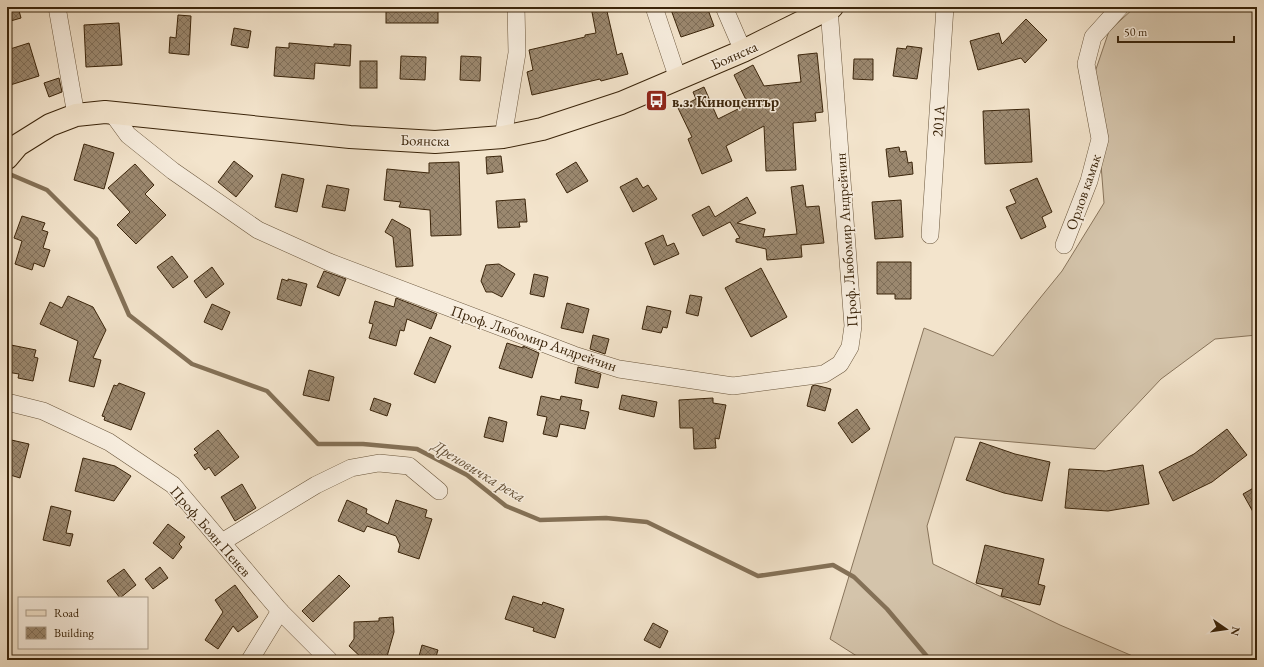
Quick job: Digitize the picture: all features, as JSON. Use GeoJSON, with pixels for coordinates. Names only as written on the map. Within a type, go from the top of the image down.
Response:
{"type":"FeatureCollection","features":[{"type":"Feature","properties":{"kind":"main road","name":"Боянска"},"geometry":{"type":"LineString","coordinates":[[13,151],[50,125],[76,115],[105,112],[350,137],[435,142],[503,137],[542,129],[613,107],[743,51],[831,8]]}},
{"type":"Feature","properties":{"kind":"street"},"geometry":{"type":"LineString","coordinates":[[57,7],[76,115]]}},
{"type":"Feature","properties":{"kind":"street"},"geometry":{"type":"LineString","coordinates":[[503,137],[517,53],[516,7]]}},
{"type":"Feature","properties":{"kind":"street"},"geometry":{"type":"LineString","coordinates":[[654,7],[678,79]]}},
{"type":"Feature","properties":{"kind":"street"},"geometry":{"type":"LineString","coordinates":[[724,7],[743,51]]}},
{"type":"Feature","properties":{"kind":"street","name":"201А"},"geometry":{"type":"LineString","coordinates":[[930,235],[945,7]]}},
{"type":"Feature","properties":{"kind":"street","name":"Орлов камък"},"geometry":{"type":"LineString","coordinates":[[1064,245],[1089,181],[1100,139],[1086,64],[1093,37],[1120,7]]}},
{"type":"Feature","properties":{"kind":"street","name":"Проф. Любомир Андрейчин"},"geometry":{"type":"LineString","coordinates":[[112,113],[133,140],[173,171],[258,230],[329,262],[574,355],[619,369],[733,386],[824,374],[840,364],[850,347],[853,326],[831,8]]}},
{"type":"Feature","properties":{"kind":"street","name":"Проф. Боян Пенев"},"geometry":{"type":"LineString","coordinates":[[7,402],[43,411],[109,442],[173,485],[280,611],[329,660]]}},
{"type":"Feature","properties":{"kind":"street"},"geometry":{"type":"LineString","coordinates":[[222,542],[316,485],[351,468],[379,463],[409,466],[439,491]]}},
{"type":"Feature","properties":{"kind":"street"},"geometry":{"type":"LineString","coordinates":[[250,660],[280,611]]}},
{"type":"Feature","properties":{"kind":"shaded area"},"geometry":{"type":"Polygon","coordinates":[[[1135,7],[1257,7],[1257,335],[1215,339],[1161,379],[1095,449],[955,437],[927,526],[933,564],[1060,625],[1142,660],[863,660],[830,639],[924,328],[993,356],[1062,271],[1104,203],[1094,75],[1109,31],[1135,7]]]}},
{"type":"Feature","properties":{"kind":"building"},"geometry":{"type":"Polygon","coordinates":[[[7,7],[18,7],[21,18],[7,22],[7,7]]]}},
{"type":"Feature","properties":{"kind":"building"},"geometry":{"type":"Polygon","coordinates":[[[386,7],[438,7],[438,23],[386,23],[386,7]]]}},
{"type":"Feature","properties":{"kind":"building"},"geometry":{"type":"Polygon","coordinates":[[[591,7],[606,7],[617,55],[622,53],[628,74],[532,95],[527,72],[533,70],[529,50],[596,33],[591,7]]]}},
{"type":"Feature","properties":{"kind":"building"},"geometry":{"type":"Polygon","coordinates":[[[670,7],[707,7],[714,26],[681,37],[670,7]]]}},
{"type":"Feature","properties":{"kind":"building"},"geometry":{"type":"Polygon","coordinates":[[[178,15],[191,16],[189,55],[169,53],[170,37],[176,38],[178,15]]]}},
{"type":"Feature","properties":{"kind":"building"},"geometry":{"type":"Polygon","coordinates":[[[1026,19],[1047,40],[1025,63],[1021,58],[978,70],[970,41],[999,33],[1002,44],[1026,19]]]}},
{"type":"Feature","properties":{"kind":"building"},"geometry":{"type":"Polygon","coordinates":[[[119,23],[122,65],[86,67],[84,25],[119,23]]]}},
{"type":"Feature","properties":{"kind":"building"},"geometry":{"type":"Polygon","coordinates":[[[234,28],[251,31],[248,48],[231,45],[234,28]]]}},
{"type":"Feature","properties":{"kind":"building"},"geometry":{"type":"Polygon","coordinates":[[[29,43],[39,76],[7,86],[7,50],[29,43]]]}},
{"type":"Feature","properties":{"kind":"building"},"geometry":{"type":"Polygon","coordinates":[[[289,43],[334,47],[334,44],[351,45],[350,66],[315,63],[314,79],[274,76],[276,47],[289,48],[289,43]]]}},
{"type":"Feature","properties":{"kind":"building"},"geometry":{"type":"Polygon","coordinates":[[[907,46],[922,48],[917,79],[893,76],[897,48],[906,49],[907,46]]]}},
{"type":"Feature","properties":{"kind":"building"},"geometry":{"type":"Polygon","coordinates":[[[817,53],[823,112],[815,113],[816,121],[793,123],[796,170],[766,171],[764,126],[726,146],[732,161],[702,174],[688,139],[692,137],[678,108],[696,99],[693,92],[704,87],[718,119],[748,104],[734,75],[753,65],[764,86],[801,82],[798,55],[817,53]]]}},
{"type":"Feature","properties":{"kind":"building"},"geometry":{"type":"Polygon","coordinates":[[[401,56],[426,57],[425,80],[400,79],[401,56]]]}},
{"type":"Feature","properties":{"kind":"building"},"geometry":{"type":"Polygon","coordinates":[[[461,56],[481,57],[480,81],[460,80],[461,56]]]}},
{"type":"Feature","properties":{"kind":"building"},"geometry":{"type":"Polygon","coordinates":[[[854,59],[873,59],[873,80],[853,79],[854,59]]]}},
{"type":"Feature","properties":{"kind":"building"},"geometry":{"type":"Polygon","coordinates":[[[360,61],[377,61],[377,88],[360,88],[360,61]]]}},
{"type":"Feature","properties":{"kind":"building"},"geometry":{"type":"Polygon","coordinates":[[[59,78],[62,92],[49,97],[44,83],[59,78]]]}},
{"type":"Feature","properties":{"kind":"building"},"geometry":{"type":"Polygon","coordinates":[[[1029,109],[1032,162],[985,164],[983,111],[1029,109]]]}},
{"type":"Feature","properties":{"kind":"building"},"geometry":{"type":"Polygon","coordinates":[[[84,144],[114,153],[104,189],[74,180],[84,144]]]}},
{"type":"Feature","properties":{"kind":"building"},"geometry":{"type":"Polygon","coordinates":[[[899,147],[900,152],[906,151],[908,163],[912,162],[913,174],[889,177],[886,149],[899,147]]]}},
{"type":"Feature","properties":{"kind":"building"},"geometry":{"type":"Polygon","coordinates":[[[501,156],[503,172],[487,174],[486,157],[501,156]]]}},
{"type":"Feature","properties":{"kind":"building"},"geometry":{"type":"Polygon","coordinates":[[[234,161],[253,176],[236,197],[218,182],[234,161]]]}},
{"type":"Feature","properties":{"kind":"building"},"geometry":{"type":"Polygon","coordinates":[[[459,162],[461,235],[431,236],[430,210],[399,207],[401,202],[384,200],[387,169],[429,173],[429,163],[459,162]]]}},
{"type":"Feature","properties":{"kind":"building"},"geometry":{"type":"Polygon","coordinates":[[[576,162],[588,181],[567,193],[556,174],[576,162]]]}},
{"type":"Feature","properties":{"kind":"building"},"geometry":{"type":"Polygon","coordinates":[[[135,164],[154,185],[145,194],[166,215],[136,244],[117,225],[130,212],[108,188],[135,164]]]}},
{"type":"Feature","properties":{"kind":"building"},"geometry":{"type":"Polygon","coordinates":[[[282,174],[304,179],[297,212],[275,207],[282,174]]]}},
{"type":"Feature","properties":{"kind":"building"},"geometry":{"type":"Polygon","coordinates":[[[637,178],[643,188],[648,185],[657,199],[633,212],[620,187],[637,178]]]}},
{"type":"Feature","properties":{"kind":"building"},"geometry":{"type":"Polygon","coordinates":[[[1037,178],[1052,212],[1042,217],[1046,227],[1021,239],[1006,207],[1016,203],[1010,190],[1037,178]]]}},
{"type":"Feature","properties":{"kind":"building"},"geometry":{"type":"Polygon","coordinates":[[[327,185],[349,189],[345,211],[322,207],[327,185]]]}},
{"type":"Feature","properties":{"kind":"building"},"geometry":{"type":"Polygon","coordinates":[[[803,185],[806,207],[819,206],[824,243],[801,245],[802,257],[767,260],[766,249],[736,242],[736,239],[740,238],[730,222],[703,236],[692,215],[709,206],[715,217],[747,197],[756,213],[737,223],[765,229],[763,237],[797,234],[791,187],[803,185]]]}},
{"type":"Feature","properties":{"kind":"building"},"geometry":{"type":"Polygon","coordinates":[[[525,199],[527,222],[519,222],[520,227],[498,228],[496,201],[525,199]]]}},
{"type":"Feature","properties":{"kind":"building"},"geometry":{"type":"Polygon","coordinates":[[[901,200],[903,237],[875,239],[872,202],[901,200]]]}},
{"type":"Feature","properties":{"kind":"building"},"geometry":{"type":"Polygon","coordinates":[[[22,216],[45,223],[42,230],[48,232],[43,248],[50,250],[44,267],[34,263],[32,270],[15,264],[22,241],[14,238],[22,216]]]}},
{"type":"Feature","properties":{"kind":"building"},"geometry":{"type":"Polygon","coordinates":[[[392,219],[410,229],[413,266],[396,267],[393,237],[385,232],[392,219]]]}},
{"type":"Feature","properties":{"kind":"building"},"geometry":{"type":"Polygon","coordinates":[[[663,235],[667,246],[674,243],[679,254],[654,265],[645,243],[663,235]]]}},
{"type":"Feature","properties":{"kind":"building"},"geometry":{"type":"Polygon","coordinates":[[[172,256],[188,277],[173,288],[157,267],[172,256]]]}},
{"type":"Feature","properties":{"kind":"building"},"geometry":{"type":"Polygon","coordinates":[[[877,262],[911,262],[911,299],[895,299],[895,294],[877,294],[877,262]]]}},
{"type":"Feature","properties":{"kind":"building"},"geometry":{"type":"Polygon","coordinates":[[[499,264],[515,274],[502,297],[492,292],[486,292],[481,281],[486,265],[499,264]]]}},
{"type":"Feature","properties":{"kind":"building"},"geometry":{"type":"Polygon","coordinates":[[[212,267],[224,284],[206,298],[194,281],[212,267]]]}},
{"type":"Feature","properties":{"kind":"building"},"geometry":{"type":"Polygon","coordinates":[[[761,268],[787,317],[751,337],[725,288],[761,268]]]}},
{"type":"Feature","properties":{"kind":"building"},"geometry":{"type":"Polygon","coordinates":[[[324,271],[346,279],[339,296],[317,287],[324,271]]]}},
{"type":"Feature","properties":{"kind":"building"},"geometry":{"type":"Polygon","coordinates":[[[534,274],[548,277],[544,297],[530,294],[534,274]]]}},
{"type":"Feature","properties":{"kind":"building"},"geometry":{"type":"Polygon","coordinates":[[[282,279],[307,284],[301,306],[277,299],[282,279]]]}},
{"type":"Feature","properties":{"kind":"building"},"geometry":{"type":"Polygon","coordinates":[[[690,295],[702,297],[698,316],[686,313],[690,295]]]}},
{"type":"Feature","properties":{"kind":"building"},"geometry":{"type":"Polygon","coordinates":[[[68,296],[93,307],[106,330],[93,358],[101,360],[94,387],[69,381],[78,341],[40,324],[50,302],[62,308],[68,296]]]}},
{"type":"Feature","properties":{"kind":"building"},"geometry":{"type":"Polygon","coordinates":[[[396,298],[437,314],[431,329],[407,319],[404,331],[400,330],[396,346],[369,338],[373,324],[369,323],[375,301],[394,307],[396,298]]]}},
{"type":"Feature","properties":{"kind":"building"},"geometry":{"type":"Polygon","coordinates":[[[567,303],[589,309],[583,333],[561,328],[567,303]]]}},
{"type":"Feature","properties":{"kind":"building"},"geometry":{"type":"Polygon","coordinates":[[[212,304],[230,312],[222,330],[204,322],[212,304]]]}},
{"type":"Feature","properties":{"kind":"building"},"geometry":{"type":"Polygon","coordinates":[[[647,306],[671,311],[667,328],[663,327],[661,333],[642,329],[647,306]]]}},
{"type":"Feature","properties":{"kind":"building"},"geometry":{"type":"Polygon","coordinates":[[[593,335],[609,339],[605,354],[590,349],[593,335]]]}},
{"type":"Feature","properties":{"kind":"building"},"geometry":{"type":"Polygon","coordinates":[[[430,337],[451,346],[435,383],[414,374],[430,337]]]}},
{"type":"Feature","properties":{"kind":"building"},"geometry":{"type":"Polygon","coordinates":[[[507,343],[523,348],[523,346],[539,353],[532,378],[499,368],[507,343]]]}},
{"type":"Feature","properties":{"kind":"building"},"geometry":{"type":"Polygon","coordinates":[[[11,345],[36,350],[34,357],[38,358],[33,381],[18,378],[19,374],[7,372],[11,345]]]}},
{"type":"Feature","properties":{"kind":"building"},"geometry":{"type":"Polygon","coordinates":[[[578,367],[601,374],[598,388],[575,383],[578,367]]]}},
{"type":"Feature","properties":{"kind":"building"},"geometry":{"type":"Polygon","coordinates":[[[309,370],[334,377],[329,401],[303,395],[309,370]]]}},
{"type":"Feature","properties":{"kind":"building"},"geometry":{"type":"Polygon","coordinates":[[[119,383],[145,393],[131,430],[104,420],[105,417],[102,416],[114,385],[117,386],[119,383]]]}},
{"type":"Feature","properties":{"kind":"building"},"geometry":{"type":"Polygon","coordinates":[[[815,385],[831,389],[825,411],[807,406],[812,386],[815,385]]]}},
{"type":"Feature","properties":{"kind":"building"},"geometry":{"type":"Polygon","coordinates":[[[622,395],[657,402],[654,417],[619,409],[622,395]]]}},
{"type":"Feature","properties":{"kind":"building"},"geometry":{"type":"Polygon","coordinates":[[[541,396],[560,400],[561,396],[582,400],[580,410],[589,412],[585,429],[560,424],[557,437],[543,434],[547,417],[537,415],[541,396]]]}},
{"type":"Feature","properties":{"kind":"building"},"geometry":{"type":"Polygon","coordinates":[[[374,398],[391,404],[387,416],[370,410],[374,398]]]}},
{"type":"Feature","properties":{"kind":"building"},"geometry":{"type":"Polygon","coordinates":[[[713,398],[713,403],[726,405],[719,439],[715,438],[716,448],[694,449],[693,428],[680,428],[679,400],[713,398]]]}},
{"type":"Feature","properties":{"kind":"building"},"geometry":{"type":"Polygon","coordinates":[[[857,409],[870,429],[852,443],[838,423],[857,409]]]}},
{"type":"Feature","properties":{"kind":"building"},"geometry":{"type":"Polygon","coordinates":[[[489,417],[507,422],[503,442],[484,437],[489,417]]]}},
{"type":"Feature","properties":{"kind":"building"},"geometry":{"type":"Polygon","coordinates":[[[1227,429],[1247,455],[1212,482],[1173,501],[1159,472],[1194,454],[1227,429]]]}},
{"type":"Feature","properties":{"kind":"building"},"geometry":{"type":"Polygon","coordinates":[[[218,430],[239,457],[215,476],[209,467],[205,470],[194,455],[198,453],[194,449],[218,430]]]}},
{"type":"Feature","properties":{"kind":"building"},"geometry":{"type":"Polygon","coordinates":[[[7,439],[29,444],[20,478],[7,474],[7,439]]]}},
{"type":"Feature","properties":{"kind":"building"},"geometry":{"type":"Polygon","coordinates":[[[980,442],[1015,454],[1050,462],[1042,501],[1004,493],[966,480],[980,442]]]}},
{"type":"Feature","properties":{"kind":"building"},"geometry":{"type":"Polygon","coordinates":[[[83,458],[115,466],[131,476],[114,501],[75,491],[83,458]]]}},
{"type":"Feature","properties":{"kind":"building"},"geometry":{"type":"Polygon","coordinates":[[[1143,465],[1149,504],[1108,511],[1065,508],[1069,469],[1106,471],[1143,465]]]}},
{"type":"Feature","properties":{"kind":"building"},"geometry":{"type":"Polygon","coordinates":[[[242,484],[256,508],[235,521],[221,497],[242,484]]]}},
{"type":"Feature","properties":{"kind":"building"},"geometry":{"type":"Polygon","coordinates":[[[1257,486],[1257,519],[1243,494],[1257,486]]]}},
{"type":"Feature","properties":{"kind":"building"},"geometry":{"type":"Polygon","coordinates":[[[347,500],[367,509],[366,513],[388,524],[396,500],[427,510],[425,517],[432,519],[419,559],[398,552],[400,545],[396,536],[367,526],[364,532],[338,521],[347,500]]]}},
{"type":"Feature","properties":{"kind":"building"},"geometry":{"type":"Polygon","coordinates":[[[51,506],[71,511],[66,533],[73,534],[70,546],[43,540],[51,506]]]}},
{"type":"Feature","properties":{"kind":"building"},"geometry":{"type":"Polygon","coordinates":[[[168,524],[185,537],[179,544],[182,547],[173,559],[153,543],[168,524]]]}},
{"type":"Feature","properties":{"kind":"building"},"geometry":{"type":"Polygon","coordinates":[[[985,545],[1044,559],[1038,584],[1045,586],[1040,605],[1001,596],[1003,589],[976,583],[985,545]]]}},
{"type":"Feature","properties":{"kind":"building"},"geometry":{"type":"Polygon","coordinates":[[[160,567],[168,578],[153,589],[145,579],[160,567]]]}},
{"type":"Feature","properties":{"kind":"building"},"geometry":{"type":"Polygon","coordinates":[[[124,569],[136,585],[119,597],[107,581],[124,569]]]}},
{"type":"Feature","properties":{"kind":"building"},"geometry":{"type":"Polygon","coordinates":[[[339,575],[350,586],[313,622],[302,611],[339,575]]]}},
{"type":"Feature","properties":{"kind":"building"},"geometry":{"type":"Polygon","coordinates":[[[235,585],[258,617],[238,632],[233,626],[218,649],[205,640],[223,612],[215,600],[235,585]]]}},
{"type":"Feature","properties":{"kind":"building"},"geometry":{"type":"Polygon","coordinates":[[[513,596],[542,605],[543,602],[564,609],[555,638],[533,631],[534,628],[505,619],[513,596]]]}},
{"type":"Feature","properties":{"kind":"building"},"geometry":{"type":"Polygon","coordinates":[[[393,617],[394,632],[386,660],[364,660],[349,646],[354,639],[354,622],[379,621],[379,618],[393,617]]]}},
{"type":"Feature","properties":{"kind":"building"},"geometry":{"type":"Polygon","coordinates":[[[653,623],[668,631],[660,648],[644,640],[653,623]]]}},
{"type":"Feature","properties":{"kind":"building"},"geometry":{"type":"Polygon","coordinates":[[[422,645],[438,650],[435,660],[418,660],[422,645]]]}},
{"type":"Feature","properties":{"kind":"waterway","name":"Дреновичка река"},"geometry":{"type":"LineString","coordinates":[[7,173],[47,190],[96,239],[129,315],[192,364],[267,391],[318,444],[363,444],[417,449],[467,475],[506,506],[540,520],[606,518],[647,522],[758,576],[833,565],[854,577],[887,609],[930,660]]}},
{"type":"Feature","properties":{"kind":"place","name":"в.з. Киноцентър"},"geometry":{"type":"Point","coordinates":[657,101]}}]}
